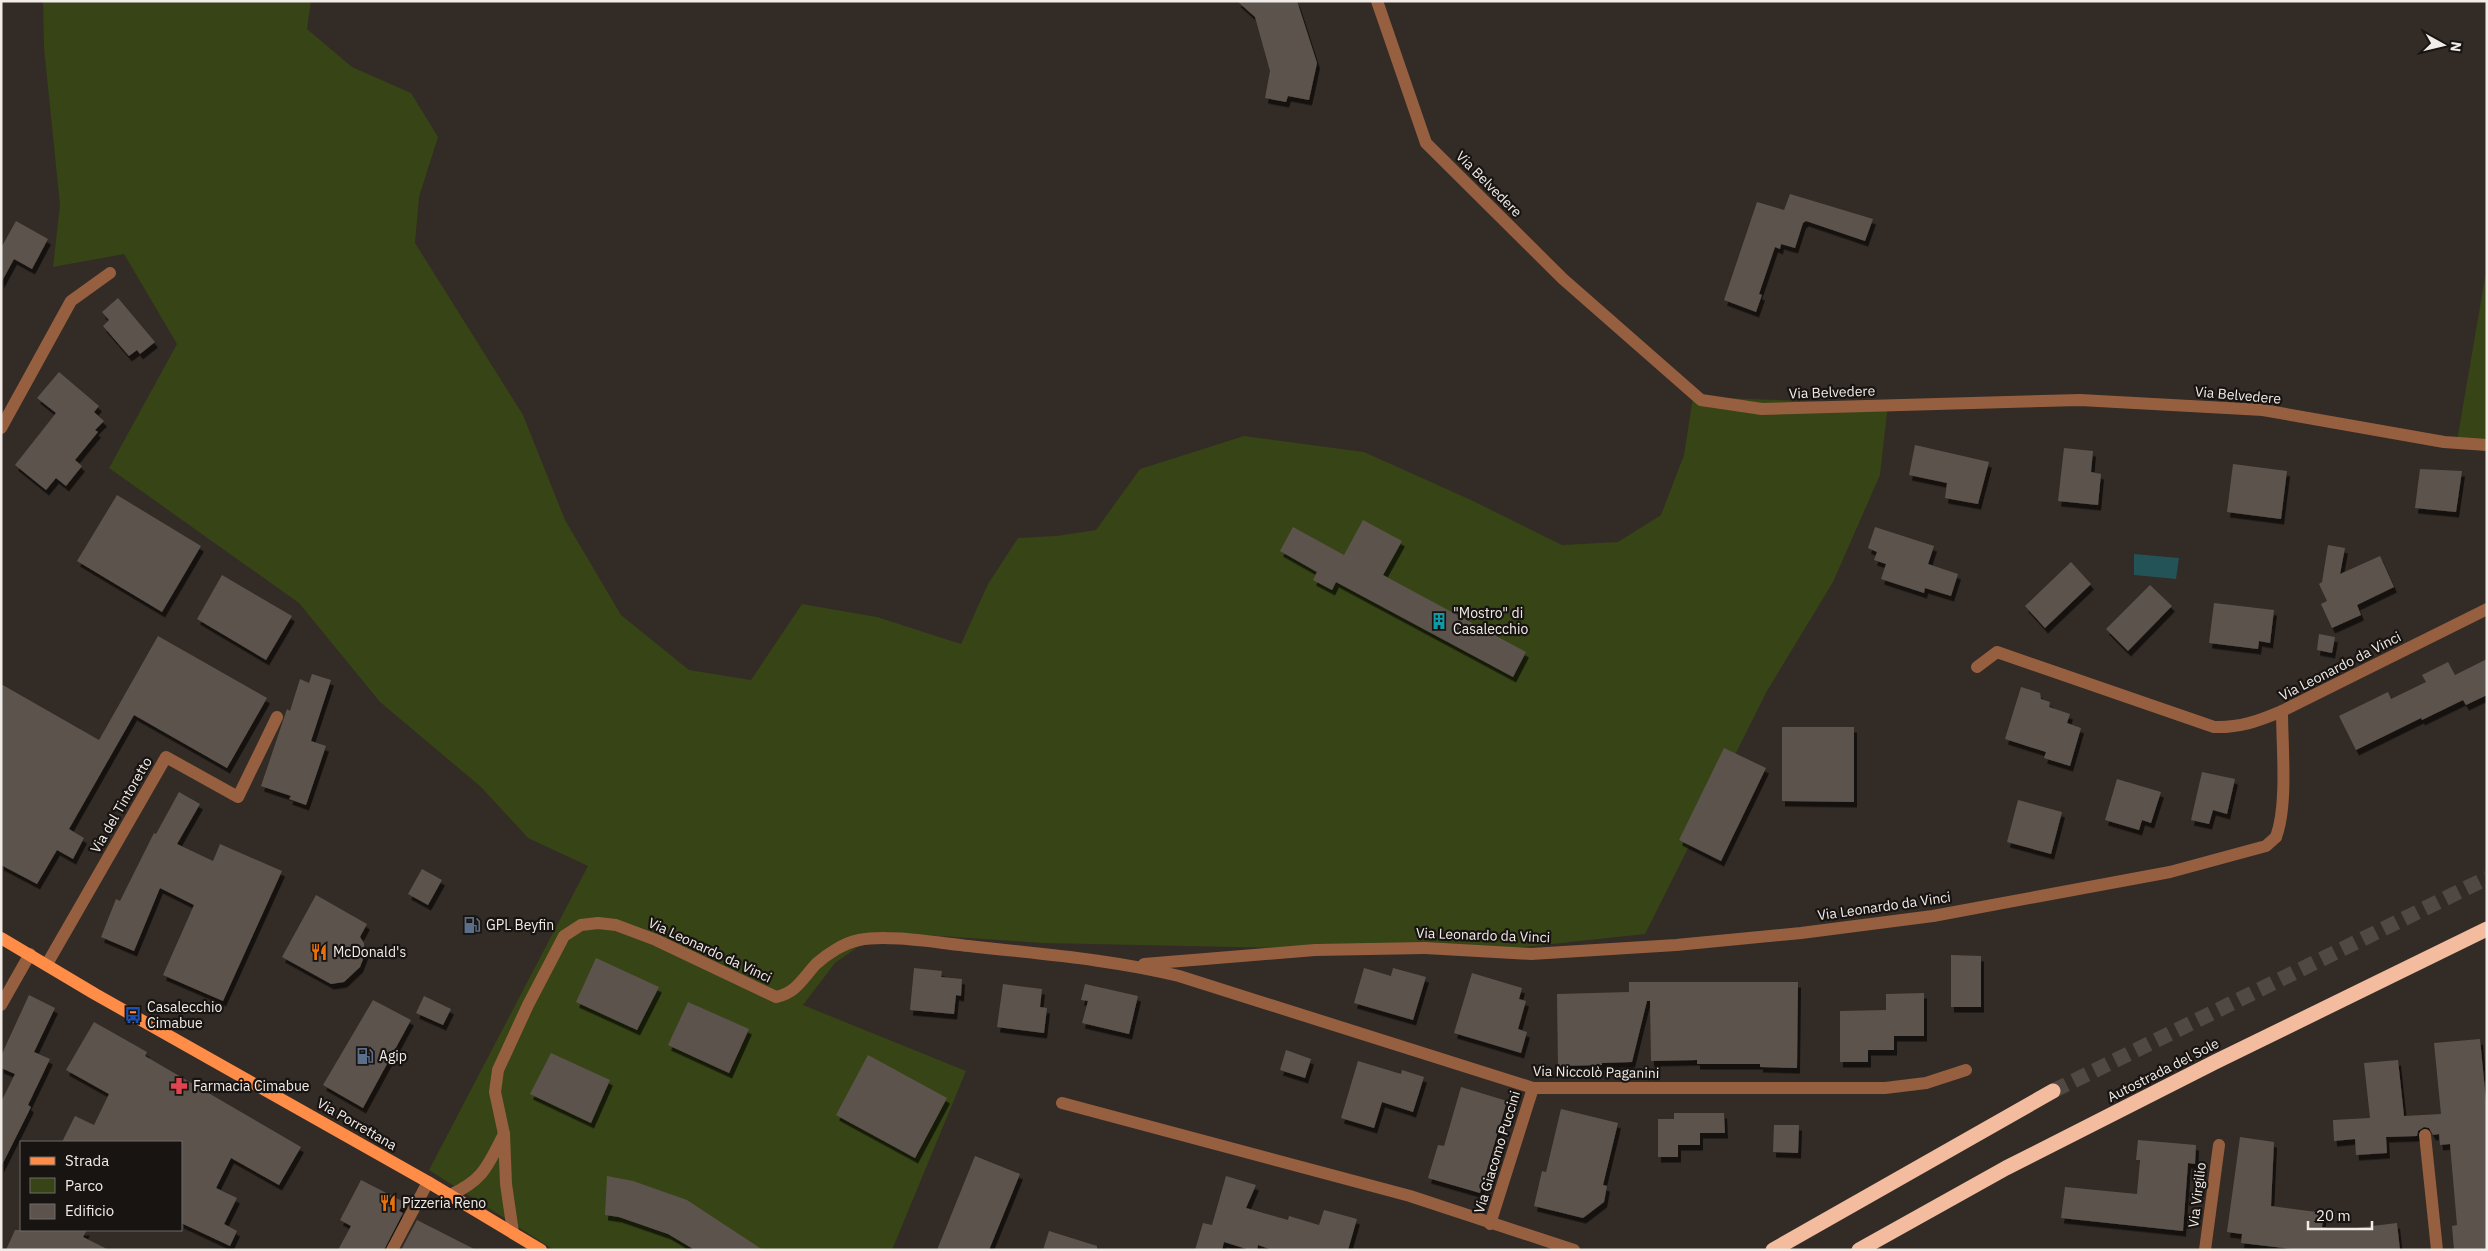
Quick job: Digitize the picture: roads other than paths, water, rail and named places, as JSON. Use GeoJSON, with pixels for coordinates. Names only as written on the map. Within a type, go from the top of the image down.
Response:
{"type":"FeatureCollection","features":[{"type":"Feature","properties":{"kind":"highway","name":"Autostrada del Sole"},"geometry":{"type":"LineString","coordinates":[[1859,1250],[2024,1159],[2215,1062],[2487,929]]}},
{"type":"Feature","properties":{"kind":"highway"},"geometry":{"type":"LineString","coordinates":[[1773,1250],[2053,1091]]}},
{"type":"Feature","properties":{"kind":"main road","name":"Via Porrettana"},"geometry":{"type":"LineString","coordinates":[[1,938],[48,964],[95,994],[428,1182],[541,1250]]}},
{"type":"Feature","properties":{"kind":"street","name":"Via Belvedere"},"geometry":{"type":"LineString","coordinates":[[1377,1],[1426,143],[1563,279],[1701,400],[1762,409],[2080,400],[2263,410],[2444,442],[2487,445]]}},
{"type":"Feature","properties":{"kind":"street"},"geometry":{"type":"LineString","coordinates":[[1,428],[7,403],[71,301],[110,273]]}},
{"type":"Feature","properties":{"kind":"street","name":"Via Leonardo da Vinci"},"geometry":{"type":"LineString","coordinates":[[1132,964],[1316,950],[1425,948],[1531,954],[1676,945],[1810,932],[1933,916],[2170,872],[2266,846],[2276,838],[2280,825],[2281,806],[2282,710],[2487,609]]}},
{"type":"Feature","properties":{"kind":"street"},"geometry":{"type":"LineString","coordinates":[[1977,667],[1996,652],[2214,727],[2233,727],[2255,722],[2282,710]]}},
{"type":"Feature","properties":{"kind":"street","name":"Via del Tintoretto"},"geometry":{"type":"LineString","coordinates":[[48,964],[166,757],[238,797],[277,717]]}},
{"type":"Feature","properties":{"kind":"street","name":"Via Leonardo da Vinci"},"geometry":{"type":"LineString","coordinates":[[513,1232],[506,1184],[504,1134],[495,1092],[498,1070],[564,936],[581,925],[598,923],[616,925],[656,940],[776,997],[786,995],[799,985],[816,964],[828,954],[858,940],[868,939],[947,944],[1132,964],[1179,976]]}},
{"type":"Feature","properties":{"kind":"street"},"geometry":{"type":"LineString","coordinates":[[1,1005],[30,954]]}},
{"type":"Feature","properties":{"kind":"street","name":"Via Niccolò Paganini"},"geometry":{"type":"LineString","coordinates":[[1179,976],[1533,1088],[1885,1088],[1926,1083],[1966,1070]]}},
{"type":"Feature","properties":{"kind":"street","name":"Via Giacomo Puccini"},"geometry":{"type":"LineString","coordinates":[[1490,1224],[1533,1088]]}},
{"type":"Feature","properties":{"kind":"street","name":"Via Giacomo Puccini"},"geometry":{"type":"LineString","coordinates":[[1062,1103],[1410,1196],[1490,1224],[1574,1250]]}},
{"type":"Feature","properties":{"kind":"street"},"geometry":{"type":"LineString","coordinates":[[450,1195],[469,1187],[486,1170],[504,1134]]}},
{"type":"Feature","properties":{"kind":"street"},"geometry":{"type":"LineString","coordinates":[[2425,1135],[2437,1250]]}},
{"type":"Feature","properties":{"kind":"street","name":"Via Virgilio"},"geometry":{"type":"LineString","coordinates":[[2205,1250],[2219,1145]]}},
{"type":"Feature","properties":{"kind":"street"},"geometry":{"type":"LineString","coordinates":[[392,1250],[428,1182]]}},
{"type":"Feature","properties":{"kind":"water"},"geometry":{"type":"Polygon","coordinates":[[[2134,554],[2179,558],[2176,579],[2134,575],[2134,554]]]}},
{"type":"Feature","properties":{"kind":"tunnel"},"geometry":{"type":"LineString","coordinates":[[2053,1091],[2487,878]]}},
{"type":"Feature","properties":{"kind":"place","name":"\"Mostro\" di Casalecchio"},"geometry":{"type":"Point","coordinates":[1439,621]}},
{"type":"Feature","properties":{"kind":"place","name":"GPL Beyfin"},"geometry":{"type":"Point","coordinates":[472,925]}},
{"type":"Feature","properties":{"kind":"place","name":"McDonald's"},"geometry":{"type":"Point","coordinates":[319,952]}},
{"type":"Feature","properties":{"kind":"place","name":"Casalecchio Cimabue"},"geometry":{"type":"Point","coordinates":[133,1015]}},
{"type":"Feature","properties":{"kind":"place","name":"Agip"},"geometry":{"type":"Point","coordinates":[365,1056]}},
{"type":"Feature","properties":{"kind":"place","name":"Farmacia Cimabue"},"geometry":{"type":"Point","coordinates":[179,1086]}},
{"type":"Feature","properties":{"kind":"place","name":"Pizzeria Reno"},"geometry":{"type":"Point","coordinates":[388,1203]}}]}
